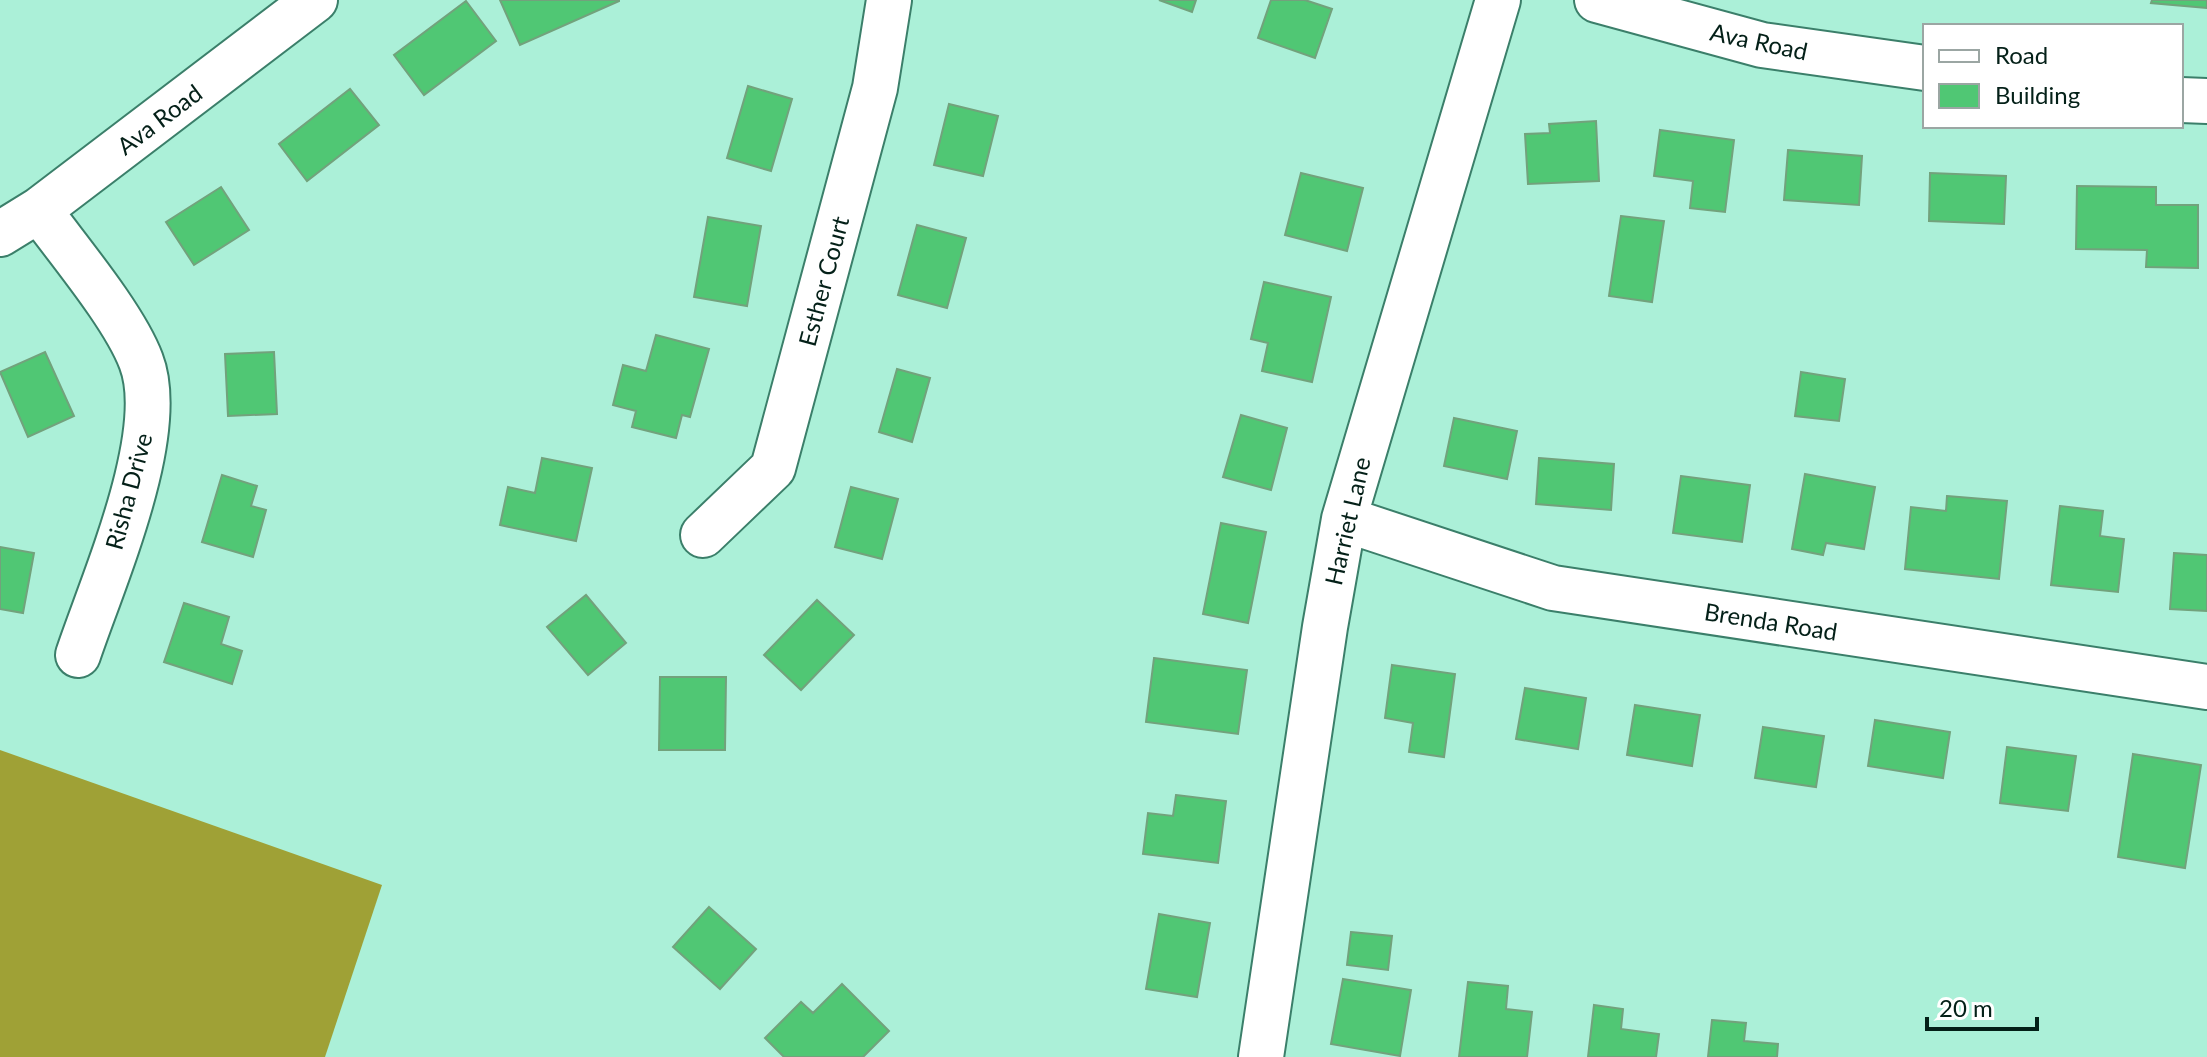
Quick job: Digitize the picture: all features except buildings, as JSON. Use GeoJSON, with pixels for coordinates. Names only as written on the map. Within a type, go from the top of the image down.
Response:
{"type":"FeatureCollection","features":[{"type":"Feature","properties":{"kind":"street","name":"Ava Road"},"geometry":{"type":"LineString","coordinates":[[0,234],[39,210],[315,0]]}},
{"type":"Feature","properties":{"kind":"street","name":"Esther Court"},"geometry":{"type":"LineString","coordinates":[[703,535],[773,468],[875,88],[889,0]]}},
{"type":"Feature","properties":{"kind":"street","name":"Harriet Lane"},"geometry":{"type":"LineString","coordinates":[[1261,1057],[1344,519],[1498,0]]}},
{"type":"Feature","properties":{"kind":"street","name":"Ava Road"},"geometry":{"type":"LineString","coordinates":[[1597,0],[1762,45],[1923,68]]}},
{"type":"Feature","properties":{"kind":"street"},"geometry":{"type":"LineString","coordinates":[[2183,100],[2207,101]]}},
{"type":"Feature","properties":{"kind":"street","name":"Risha Drive"},"geometry":{"type":"LineString","coordinates":[[39,210],[109,307],[142,362],[149,401],[146,439],[131,495],[78,655]]}},
{"type":"Feature","properties":{"kind":"street","name":"Brenda Road"},"geometry":{"type":"LineString","coordinates":[[1344,519],[1553,588],[2207,687]]}},
{"type":"Feature","properties":{"kind":"shaded area"},"geometry":{"type":"Polygon","coordinates":[[[0,750],[382,885],[325,1057],[0,1057],[0,750]]]}}]}
